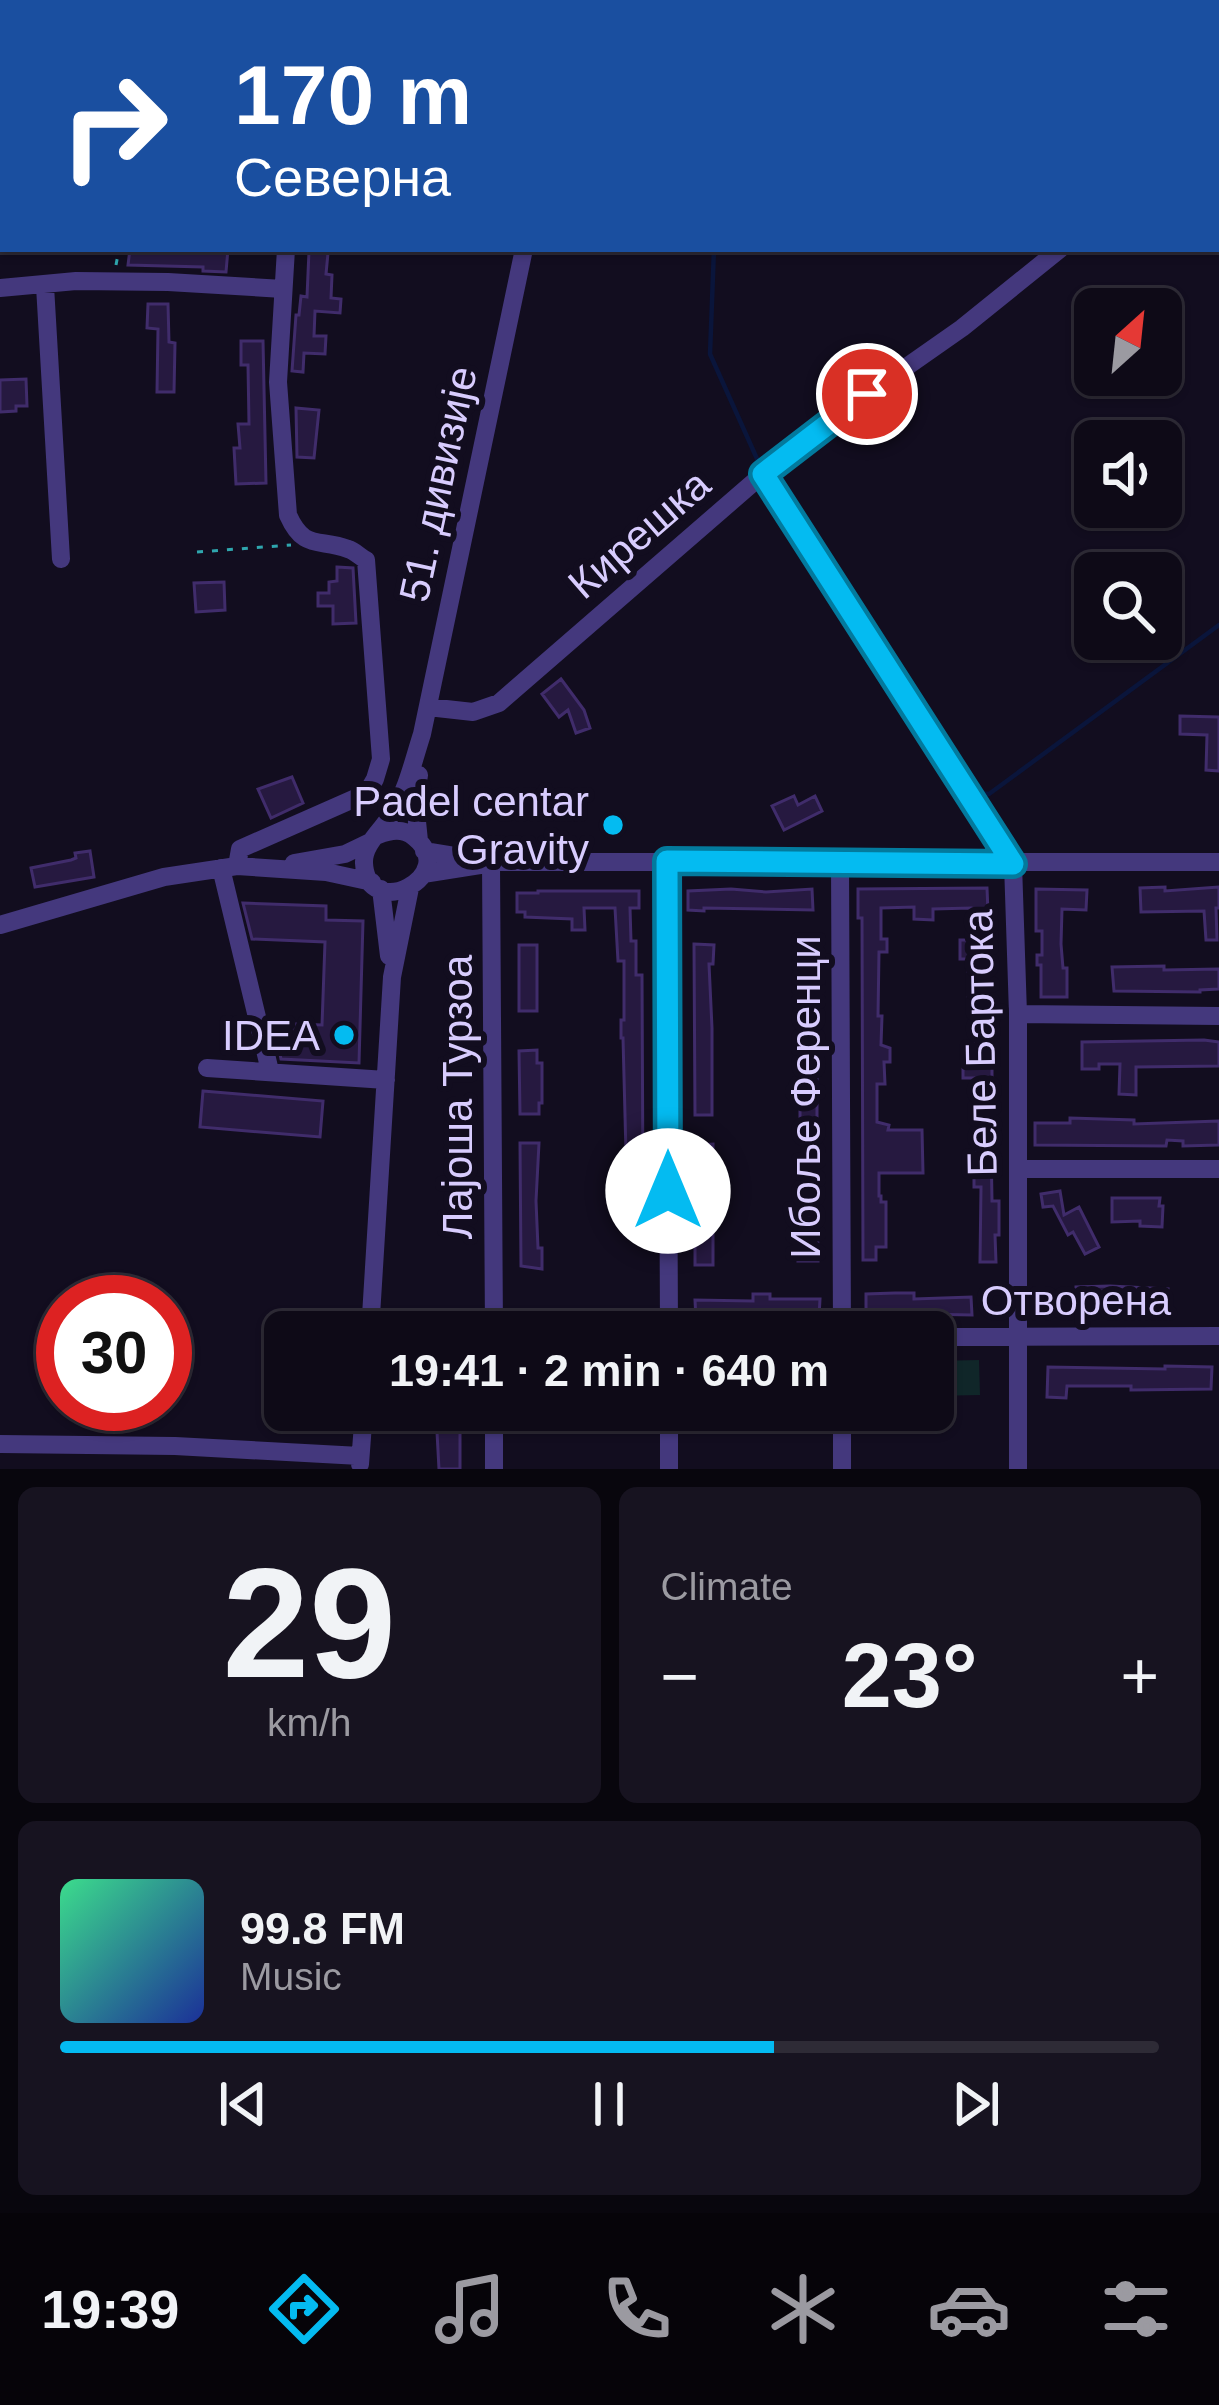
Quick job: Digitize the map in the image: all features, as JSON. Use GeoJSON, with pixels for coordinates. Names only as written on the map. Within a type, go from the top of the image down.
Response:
{"type":"FeatureCollection","features":[{"type":"Feature","properties":{"kind":"street"},"geometry":{"type":"LineString","coordinates":[[270,1071],[229,867],[240,850],[367,793],[381,759],[366,560],[348,549],[303,538],[289,515],[278,359],[286,252]]}},
{"type":"Feature","properties":{"kind":"street","name":"51. дивизије"},"geometry":{"type":"LineString","coordinates":[[374,838],[402,797],[422,734],[523,252]]}},
{"type":"Feature","properties":{"kind":"street","name":"Кирешка"},"geometry":{"type":"LineString","coordinates":[[428,707],[473,712],[499,703],[763,474],[962,328],[1056,252]]}},
{"type":"Feature","properties":{"kind":"street"},"geometry":{"type":"LineString","coordinates":[[0,288],[76,281],[283,289]]}},
{"type":"Feature","properties":{"kind":"street"},"geometry":{"type":"LineString","coordinates":[[45,286],[61,559]]}},
{"type":"Feature","properties":{"kind":"street","name":"Беле Бартока"},"geometry":{"type":"LineString","coordinates":[[763,474],[1013,864],[1018,1014],[1018,1469]]}},
{"type":"Feature","properties":{"kind":"street","name":"51. дивизије"},"geometry":{"type":"LineString","coordinates":[[422,734],[415,802],[422,846]]}},
{"type":"Feature","properties":{"kind":"street"},"geometry":{"type":"LineString","coordinates":[[272,868],[345,854],[400,831],[422,846],[491,862],[1219,862]]}},
{"type":"Feature","properties":{"kind":"street"},"geometry":{"type":"LineString","coordinates":[[374,838],[364,862],[377,886],[392,977]]}},
{"type":"Feature","properties":{"kind":"street"},"geometry":{"type":"LineString","coordinates":[[371,1311],[392,977],[426,862],[422,846]]}},
{"type":"Feature","properties":{"kind":"street"},"geometry":{"type":"LineString","coordinates":[[667,861],[669,1311]]}},
{"type":"Feature","properties":{"kind":"street"},"geometry":{"type":"LineString","coordinates":[[0,925],[164,877],[229,867],[326,872],[399,892],[417,881],[491,862]]}},
{"type":"Feature","properties":{"kind":"street","name":"Лајоша Турзоа"},"geometry":{"type":"LineString","coordinates":[[491,862],[494,1311]]}},
{"type":"Feature","properties":{"kind":"street","name":"Ибоље Ференци"},"geometry":{"type":"LineString","coordinates":[[839,862],[842,1311]]}},
{"type":"Feature","properties":{"kind":"street"},"geometry":{"type":"LineString","coordinates":[[1018,1014],[1219,1016]]}},
{"type":"Feature","properties":{"kind":"street"},"geometry":{"type":"LineString","coordinates":[[207,1068],[386,1080]]}},
{"type":"Feature","properties":{"kind":"street"},"geometry":{"type":"LineString","coordinates":[[1018,1169],[1219,1169]]}},
{"type":"Feature","properties":{"kind":"street","name":"Отворена"},"geometry":{"type":"LineString","coordinates":[[954,1337],[1219,1336]]}},
{"type":"Feature","properties":{"kind":"street"},"geometry":{"type":"LineString","coordinates":[[0,1444],[175,1446],[360,1463],[362,1431]]}},
{"type":"Feature","properties":{"kind":"street"},"geometry":{"type":"LineString","coordinates":[[494,1431],[494,1469]]}},
{"type":"Feature","properties":{"kind":"street"},"geometry":{"type":"LineString","coordinates":[[669,1431],[669,1469]]}},
{"type":"Feature","properties":{"kind":"street"},"geometry":{"type":"LineString","coordinates":[[842,1431],[842,1469]]}},
{"type":"Feature","properties":{"kind":"street"},"geometry":{"type":"LineString","coordinates":[[174,1469],[175,1446]]}},
{"type":"Feature","properties":{"kind":"path"},"geometry":{"type":"LineString","coordinates":[[197,551],[289,546],[303,538]]}},
{"type":"Feature","properties":{"kind":"green space"},"geometry":{"type":"Polygon","coordinates":[[[979,1360],[980,1395],[954,1396],[954,1361],[979,1360]]]}},
{"type":"Feature","properties":{"kind":"building"},"geometry":{"type":"Polygon","coordinates":[[[130,252],[228,252],[226,272],[128,265],[130,252]]]}},
{"type":"Feature","properties":{"kind":"building"},"geometry":{"type":"Polygon","coordinates":[[[309,252],[328,253],[326,274],[332,275],[331,298],[341,299],[340,313],[315,311],[314,336],[326,336],[325,354],[304,353],[303,372],[292,371],[296,315],[301,296],[307,297],[309,252]]]}},
{"type":"Feature","properties":{"kind":"building"},"geometry":{"type":"Polygon","coordinates":[[[148,304],[168,304],[169,342],[175,343],[174,392],[157,392],[158,329],[147,328],[148,304]]]}},
{"type":"Feature","properties":{"kind":"building"},"geometry":{"type":"Polygon","coordinates":[[[241,341],[263,341],[266,483],[236,484],[238,424],[249,424],[248,365],[241,365],[241,341]]]}},
{"type":"Feature","properties":{"kind":"building"},"geometry":{"type":"Polygon","coordinates":[[[26,379],[27,406],[0,412],[0,380],[26,379]]]}},
{"type":"Feature","properties":{"kind":"building"},"geometry":{"type":"Polygon","coordinates":[[[296,408],[319,410],[314,458],[297,457],[296,408]]]}},
{"type":"Feature","properties":{"kind":"building"},"geometry":{"type":"Polygon","coordinates":[[[337,567],[353,568],[356,623],[333,624],[333,606],[318,606],[318,593],[329,593],[329,582],[337,581],[337,567]]]}},
{"type":"Feature","properties":{"kind":"building"},"geometry":{"type":"Polygon","coordinates":[[[224,582],[225,610],[196,612],[194,583],[224,582]]]}},
{"type":"Feature","properties":{"kind":"building"},"geometry":{"type":"Polygon","coordinates":[[[561,679],[584,710],[590,728],[576,733],[568,710],[559,717],[542,694],[561,679]]]}},
{"type":"Feature","properties":{"kind":"building"},"geometry":{"type":"Polygon","coordinates":[[[1180,716],[1219,717],[1219,771],[1206,770],[1207,735],[1180,734],[1180,716]]]}},
{"type":"Feature","properties":{"kind":"building"},"geometry":{"type":"Polygon","coordinates":[[[292,777],[303,803],[271,818],[258,789],[292,777]]]}},
{"type":"Feature","properties":{"kind":"building"},"geometry":{"type":"Polygon","coordinates":[[[794,796],[798,805],[815,796],[822,811],[784,830],[772,806],[794,796]]]}},
{"type":"Feature","properties":{"kind":"building"},"geometry":{"type":"Polygon","coordinates":[[[90,851],[94,877],[35,887],[31,868],[90,851]]]}},
{"type":"Feature","properties":{"kind":"building"},"geometry":{"type":"Polygon","coordinates":[[[1165,887],[1165,891],[1219,887],[1217,940],[1206,940],[1204,911],[1141,912],[1140,888],[1165,887]]]}},
{"type":"Feature","properties":{"kind":"building"},"geometry":{"type":"Polygon","coordinates":[[[987,888],[988,912],[933,909],[933,920],[914,919],[914,907],[881,908],[881,939],[887,939],[887,952],[879,952],[878,1016],[882,1016],[881,1045],[890,1048],[890,1062],[884,1062],[885,1084],[877,1084],[877,1122],[889,1125],[888,1130],[922,1130],[923,1173],[879,1173],[879,1196],[886,1202],[886,1247],[876,1247],[876,1260],[863,1260],[862,918],[858,918],[858,889],[987,888]]]}},
{"type":"Feature","properties":{"kind":"building"},"geometry":{"type":"Polygon","coordinates":[[[812,889],[813,910],[688,910],[688,891],[812,889]]]}},
{"type":"Feature","properties":{"kind":"building"},"geometry":{"type":"Polygon","coordinates":[[[1036,889],[1087,890],[1086,910],[1062,909],[1067,997],[1041,997],[1037,955],[1042,955],[1042,931],[1036,931],[1036,889]]]}},
{"type":"Feature","properties":{"kind":"building"},"geometry":{"type":"Polygon","coordinates":[[[639,891],[639,908],[630,908],[636,975],[642,975],[643,1192],[627,1192],[621,1038],[624,961],[618,961],[615,908],[584,908],[585,930],[572,930],[572,919],[525,917],[525,912],[517,912],[517,893],[639,891]]]}},
{"type":"Feature","properties":{"kind":"building"},"geometry":{"type":"Polygon","coordinates":[[[243,903],[326,906],[326,920],[363,921],[359,1063],[281,1059],[274,1023],[322,1025],[325,942],[252,939],[243,903]]]}},
{"type":"Feature","properties":{"kind":"building"},"geometry":{"type":"Polygon","coordinates":[[[960,940],[985,940],[987,1017],[992,1017],[992,1111],[975,1112],[974,1078],[963,1078],[963,1068],[973,1068],[975,1007],[968,1007],[968,959],[960,959],[960,940]]]}},
{"type":"Feature","properties":{"kind":"building"},"geometry":{"type":"Polygon","coordinates":[[[800,941],[817,941],[817,1142],[800,1142],[800,941]]]}},
{"type":"Feature","properties":{"kind":"building"},"geometry":{"type":"Polygon","coordinates":[[[694,944],[714,945],[713,964],[709,964],[712,1115],[695,1115],[694,944]]]}},
{"type":"Feature","properties":{"kind":"building"},"geometry":{"type":"Polygon","coordinates":[[[519,945],[537,945],[537,1011],[519,1011],[519,945]]]}},
{"type":"Feature","properties":{"kind":"building"},"geometry":{"type":"Polygon","coordinates":[[[1164,966],[1164,970],[1219,969],[1219,989],[1114,991],[1112,967],[1164,966]]]}},
{"type":"Feature","properties":{"kind":"building"},"geometry":{"type":"Polygon","coordinates":[[[1082,1042],[1219,1042],[1219,1066],[1136,1067],[1136,1095],[1119,1094],[1120,1064],[1082,1069],[1082,1042]]]}},
{"type":"Feature","properties":{"kind":"building"},"geometry":{"type":"Polygon","coordinates":[[[537,1050],[537,1063],[542,1063],[542,1103],[539,1114],[520,1114],[519,1051],[537,1050]]]}},
{"type":"Feature","properties":{"kind":"building"},"geometry":{"type":"Polygon","coordinates":[[[203,1091],[323,1101],[320,1137],[200,1127],[203,1091]]]}},
{"type":"Feature","properties":{"kind":"building"},"geometry":{"type":"Polygon","coordinates":[[[1070,1118],[1134,1120],[1134,1124],[1219,1121],[1219,1145],[1183,1146],[1183,1141],[1167,1140],[1166,1146],[1035,1145],[1035,1123],[1070,1123],[1070,1118]]]}},
{"type":"Feature","properties":{"kind":"building"},"geometry":{"type":"Polygon","coordinates":[[[991,1142],[992,1201],[999,1201],[999,1235],[995,1235],[996,1262],[980,1262],[981,1187],[974,1187],[974,1143],[991,1142]]]}},
{"type":"Feature","properties":{"kind":"building"},"geometry":{"type":"Polygon","coordinates":[[[520,1143],[539,1143],[536,1201],[542,1269],[521,1266],[520,1143]]]}},
{"type":"Feature","properties":{"kind":"building"},"geometry":{"type":"Polygon","coordinates":[[[713,1144],[713,1265],[695,1265],[695,1145],[713,1144]]]}},
{"type":"Feature","properties":{"kind":"building"},"geometry":{"type":"Polygon","coordinates":[[[799,1167],[817,1167],[818,1261],[798,1261],[799,1167]]]}},
{"type":"Feature","properties":{"kind":"building"},"geometry":{"type":"Polygon","coordinates":[[[1060,1191],[1064,1215],[1079,1207],[1099,1247],[1085,1254],[1073,1232],[1068,1235],[1053,1206],[1043,1207],[1041,1194],[1060,1191]]]}},
{"type":"Feature","properties":{"kind":"building"},"geometry":{"type":"Polygon","coordinates":[[[1112,1198],[1160,1198],[1162,1227],[1140,1226],[1140,1221],[1112,1222],[1112,1198]]]}},
{"type":"Feature","properties":{"kind":"building"},"geometry":{"type":"Polygon","coordinates":[[[1076,1287],[1168,1289],[1167,1313],[1076,1310],[1076,1287]]]}},
{"type":"Feature","properties":{"kind":"building"},"geometry":{"type":"Polygon","coordinates":[[[914,1293],[914,1299],[971,1297],[972,1315],[866,1311],[866,1294],[914,1293]]]}},
{"type":"Feature","properties":{"kind":"building"},"geometry":{"type":"Polygon","coordinates":[[[753,1294],[770,1294],[770,1299],[820,1299],[819,1311],[696,1311],[695,1300],[753,1301],[753,1294]]]}},
{"type":"Feature","properties":{"kind":"building"},"geometry":{"type":"Polygon","coordinates":[[[1048,1367],[1212,1367],[1211,1389],[1067,1386],[1066,1398],[1047,1397],[1048,1367]]]}},
{"type":"Feature","properties":{"kind":"building"},"geometry":{"type":"Polygon","coordinates":[[[454,1431],[460,1432],[460,1469],[439,1469],[437,1432],[430,1432],[454,1431]]]}},
{"type":"Feature","properties":{"kind":"waterway"},"geometry":{"type":"LineString","coordinates":[[714,252],[710,354],[758,461]]}},
{"type":"Feature","properties":{"kind":"waterway"},"geometry":{"type":"LineString","coordinates":[[977,791],[989,794],[1219,625]]}},
{"type":"Feature","properties":{"kind":"place","name":"Padel centar Gravity"},"geometry":{"type":"Point","coordinates":[613,825]}},
{"type":"Feature","properties":{"kind":"place","name":"IDEA"},"geometry":{"type":"Point","coordinates":[344,1035]}},
{"type":"Feature","properties":{"kind":"route"},"geometry":{"type":"LineString","coordinates":[[668,1191],[667,861],[1013,864],[763,474],[867,394]]}}]}
